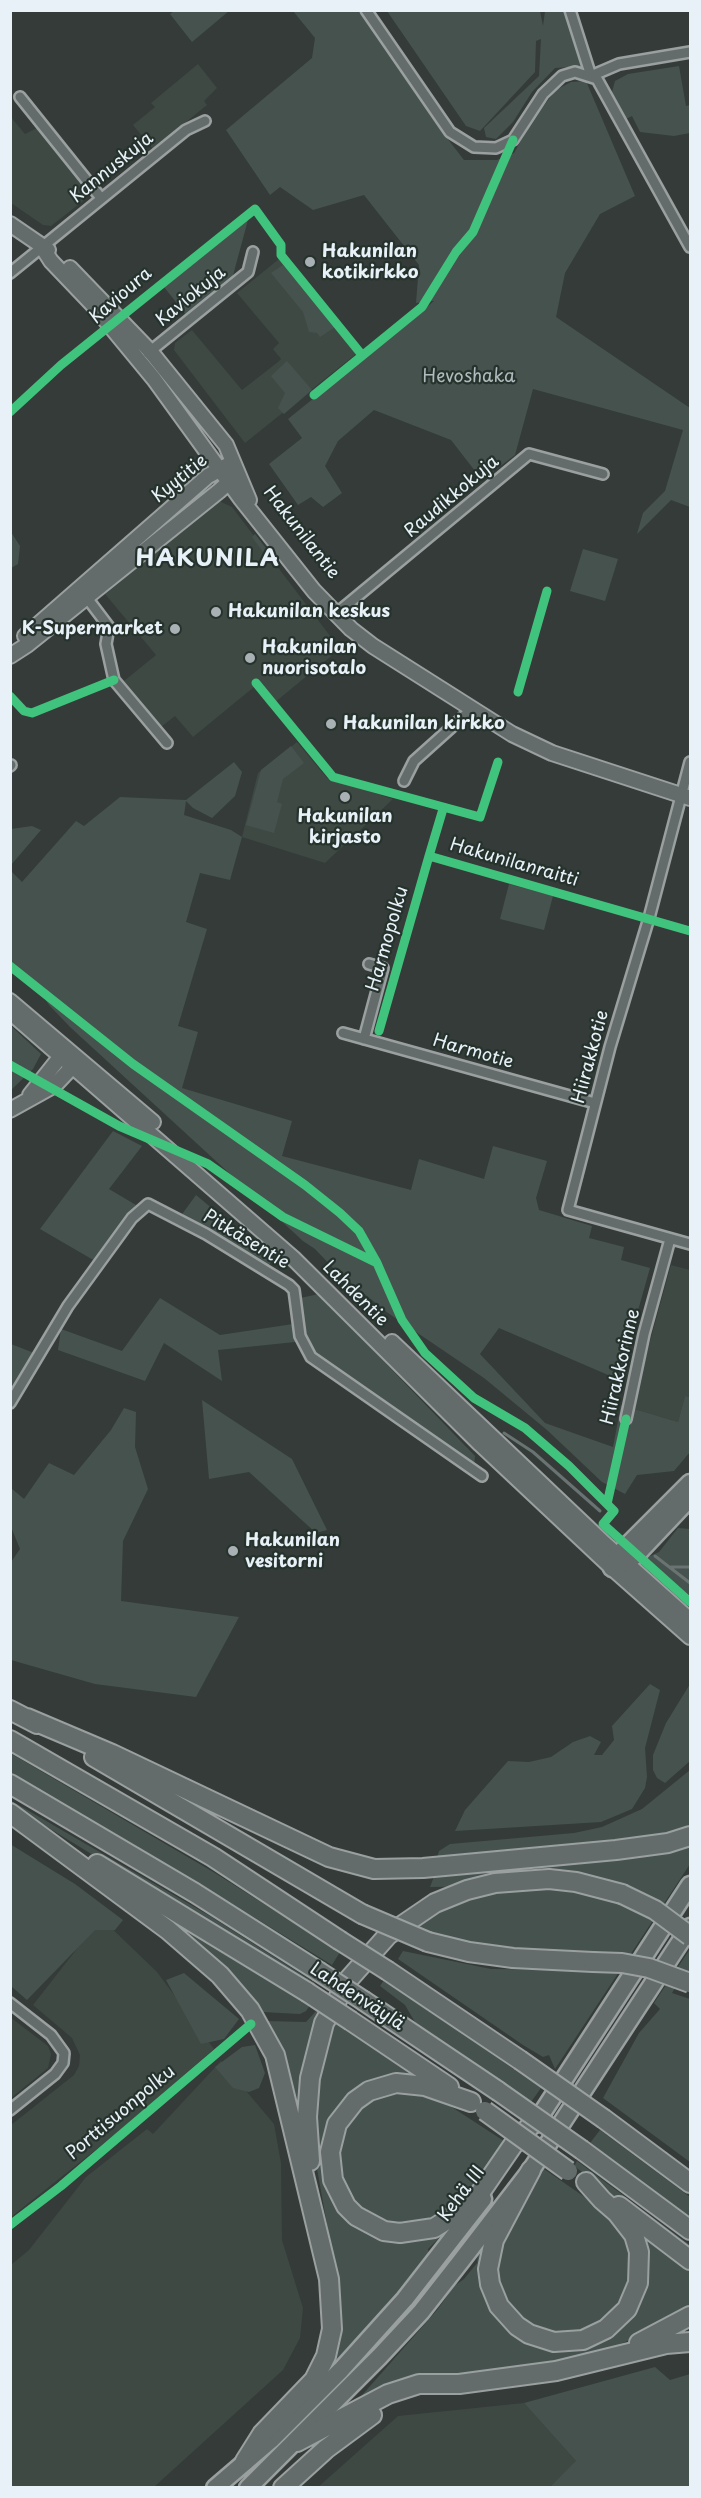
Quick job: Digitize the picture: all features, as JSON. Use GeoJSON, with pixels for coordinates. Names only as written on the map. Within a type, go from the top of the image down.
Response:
{"type":"FeatureCollection","features":[{"type":"Feature","properties":{"kind":"highway"},"geometry":{"type":"LineString","coordinates":[[619,1562],[690,1483]]}},
{"type":"Feature","properties":{"kind":"highway"},"geometry":{"type":"LineString","coordinates":[[619,1562],[690,1498]]}},
{"type":"Feature","properties":{"kind":"highway"},"geometry":{"type":"LineString","coordinates":[[10,1710],[112,1754],[329,1857],[374,1869],[423,1868],[616,1850],[668,1843],[690,1836]]}},
{"type":"Feature","properties":{"kind":"highway"},"geometry":{"type":"LineString","coordinates":[[27,1718],[362,1914],[428,1942],[469,1952],[513,1958],[622,1963],[649,1968],[690,1983]]}},
{"type":"Feature","properties":{"kind":"highway"},"geometry":{"type":"LineString","coordinates":[[10,1740],[213,1857],[388,1971],[520,2060],[690,2183]]}},
{"type":"Feature","properties":{"kind":"highway","name":"Lahdenväylä"},"geometry":{"type":"LineString","coordinates":[[10,1784],[195,1893],[364,2001],[582,2150],[690,2230]]}},
{"type":"Feature","properties":{"kind":"highway"},"geometry":{"type":"LineString","coordinates":[[10,1813],[186,1916],[307,1992],[478,2106],[586,2182],[690,2260]]}},
{"type":"Feature","properties":{"kind":"highway"},"geometry":{"type":"LineString","coordinates":[[10,1813],[168,1930],[220,1975],[250,2010],[275,2055],[314,2207],[332,2307],[332,2329],[326,2356],[314,2380],[262,2434],[244,2461]]}},
{"type":"Feature","properties":{"kind":"highway"},"geometry":{"type":"LineString","coordinates":[[314,2207],[307,2117],[310,2078],[324,2023],[331,2007],[365,1959],[388,1935],[435,1904],[467,1890],[495,1883],[522,1880],[558,1880],[603,1888],[622,1894],[655,1910],[690,1936]]}},
{"type":"Feature","properties":{"kind":"highway","name":"Kehä III"},"geometry":{"type":"LineString","coordinates":[[215,2487],[271,2440],[405,2299],[506,2168],[690,1885]]}},
{"type":"Feature","properties":{"kind":"highway"},"geometry":{"type":"LineString","coordinates":[[248,2487],[297,2442],[421,2312],[531,2170],[690,1927]]}},
{"type":"Feature","properties":{"kind":"highway"},"geometry":{"type":"LineString","coordinates":[[478,2106],[424,2086],[396,2083],[369,2091],[355,2101],[337,2124],[330,2152],[333,2180],[346,2206],[356,2217],[384,2231],[408,2233],[434,2228],[463,2210],[480,2193],[513,2145],[542,2113]]}},
{"type":"Feature","properties":{"kind":"highway"},"geometry":{"type":"LineString","coordinates":[[531,2170],[494,2240],[488,2269],[490,2283],[499,2306],[517,2326],[529,2334],[554,2342],[583,2340],[606,2329],[627,2309],[638,2283],[639,2252],[634,2235],[617,2213],[586,2182]]}},
{"type":"Feature","properties":{"kind":"highway"},"geometry":{"type":"LineString","coordinates":[[591,2363],[668,2330],[690,2316]]}},
{"type":"Feature","properties":{"kind":"highway"},"geometry":{"type":"LineString","coordinates":[[283,2487],[364,2419],[392,2404],[420,2393],[459,2384],[591,2363],[666,2344],[690,2342]]}},
{"type":"Feature","properties":{"kind":"highway"},"geometry":{"type":"LineString","coordinates":[[297,2442],[388,2394],[419,2384],[459,2384]]}},
{"type":"Feature","properties":{"kind":"main road","name":"Hakunilantie"},"geometry":{"type":"LineString","coordinates":[[10,224],[57,255],[93,289],[144,356],[226,446],[227,466],[249,499],[339,611]]}},
{"type":"Feature","properties":{"kind":"main road","name":"Kyytitie"},"geometry":{"type":"LineString","coordinates":[[82,591],[229,482],[227,466]]}},
{"type":"Feature","properties":{"kind":"main road","name":"Kyytitie"},"geometry":{"type":"LineString","coordinates":[[10,654],[27,645],[82,591],[227,466]]}},
{"type":"Feature","properties":{"kind":"main road","name":"Hakunilantie"},"geometry":{"type":"LineString","coordinates":[[229,482],[314,591],[472,708],[515,736],[686,794]]}},
{"type":"Feature","properties":{"kind":"main road","name":"Lahdentie"},"geometry":{"type":"LineString","coordinates":[[10,1001],[293,1258],[480,1444],[690,1620]]}},
{"type":"Feature","properties":{"kind":"main road"},"geometry":{"type":"LineString","coordinates":[[10,1012],[61,1056],[74,1060],[55,1085],[26,1099],[10,1110]]}},
{"type":"Feature","properties":{"kind":"main road"},"geometry":{"type":"LineString","coordinates":[[26,1099],[61,1056]]}},
{"type":"Feature","properties":{"kind":"main road","name":"Lahdentie"},"geometry":{"type":"LineString","coordinates":[[619,1562],[690,1637]]}},
{"type":"Feature","properties":{"kind":"street"},"geometry":{"type":"LineString","coordinates":[[366,10],[450,132],[474,147],[496,148],[513,140],[538,100],[562,76],[575,72],[591,76],[601,83],[690,247]]}},
{"type":"Feature","properties":{"kind":"street"},"geometry":{"type":"LineString","coordinates":[[570,10],[591,76]]}},
{"type":"Feature","properties":{"kind":"street"},"geometry":{"type":"LineString","coordinates":[[591,76],[619,64],[690,52]]}},
{"type":"Feature","properties":{"kind":"street"},"geometry":{"type":"LineString","coordinates":[[20,97],[101,198]]}},
{"type":"Feature","properties":{"kind":"street","name":"Kannuskuja"},"geometry":{"type":"LineString","coordinates":[[10,273],[186,130],[205,121]]}},
{"type":"Feature","properties":{"kind":"street","name":"Kaviokuja"},"geometry":{"type":"LineString","coordinates":[[144,356],[248,272],[253,252]]}},
{"type":"Feature","properties":{"kind":"street","name":"Raudikkokuja"},"geometry":{"type":"LineString","coordinates":[[339,611],[529,454],[603,474]]}},
{"type":"Feature","properties":{"kind":"street"},"geometry":{"type":"LineString","coordinates":[[82,591],[109,627],[106,644],[114,680],[167,743]]}},
{"type":"Feature","properties":{"kind":"street"},"geometry":{"type":"LineString","coordinates":[[404,781],[414,761],[472,708]]}},
{"type":"Feature","properties":{"kind":"street","name":"Hiirakkotie"},"geometry":{"type":"LineString","coordinates":[[690,762],[686,794],[595,1103],[568,1210],[690,1244]]}},
{"type":"Feature","properties":{"kind":"street"},"geometry":{"type":"LineString","coordinates":[[364,1039],[383,968],[369,964]]}},
{"type":"Feature","properties":{"kind":"street","name":"Harmotie"},"geometry":{"type":"LineString","coordinates":[[343,1033],[595,1103]]}},
{"type":"Feature","properties":{"kind":"street","name":"Pitkäsentie"},"geometry":{"type":"LineString","coordinates":[[10,1403],[68,1306],[132,1218],[148,1204],[206,1234],[288,1285],[294,1290],[300,1336],[311,1357],[482,1476]]}},
{"type":"Feature","properties":{"kind":"street","name":"Hiirakkorinne"},"geometry":{"type":"LineString","coordinates":[[626,1419],[644,1334],[670,1239]]}},
{"type":"Feature","properties":{"kind":"street"},"geometry":{"type":"LineString","coordinates":[[10,2003],[51,2035],[64,2053],[63,2063],[55,2074],[10,2110]]}},
{"type":"Feature","properties":{"kind":"shaded area"},"geometry":{"type":"Polygon","coordinates":[[[198,64],[217,88],[204,101],[207,105],[153,149],[133,125],[155,107],[151,103],[198,64]]]}},
{"type":"Feature","properties":{"kind":"shaded area"},"geometry":{"type":"Polygon","coordinates":[[[10,116],[25,134],[37,128],[88,192],[81,196],[83,201],[51,226],[43,225],[11,203],[10,116]]]}},
{"type":"Feature","properties":{"kind":"shaded area"},"geometry":{"type":"Polygon","coordinates":[[[279,259],[356,354],[245,443],[174,350],[175,343],[192,330],[242,390],[278,362],[281,359],[273,349],[279,343],[237,293],[279,259]]]}},
{"type":"Feature","properties":{"kind":"shaded area","name":"Hakunilan keskus"},"geometry":{"type":"Polygon","coordinates":[[[219,501],[232,507],[340,649],[269,707],[254,687],[193,737],[175,716],[161,727],[124,681],[156,655],[105,594],[219,501]]]}},
{"type":"Feature","properties":{"kind":"shaded area"},"geometry":{"type":"Polygon","coordinates":[[[297,742],[327,778],[393,799],[325,863],[242,837],[258,773],[297,742]]]}},
{"type":"Feature","properties":{"kind":"shaded area"},"geometry":{"type":"Polygon","coordinates":[[[671,1265],[690,1270],[690,1397],[685,1396],[678,1422],[634,1409],[671,1265]]]}},
{"type":"Feature","properties":{"kind":"shaded area"},"geometry":{"type":"Polygon","coordinates":[[[101,1918],[157,1972],[214,2049],[118,2132],[11,2217],[11,2125],[74,2075],[79,2066],[80,2055],[72,2038],[33,2005],[101,1918]]]}},
{"type":"Feature","properties":{"kind":"shaded area"},"geometry":{"type":"Polygon","coordinates":[[[10,2017],[48,2046],[51,2054],[48,2068],[11,2098],[10,2017]]]}},
{"type":"Feature","properties":{"kind":"shaded area"},"geometry":{"type":"Polygon","coordinates":[[[221,2061],[274,2124],[281,2163],[282,2240],[303,2308],[300,2338],[283,2370],[154,2487],[11,2488],[11,2265],[29,2250],[86,2177],[147,2129],[153,2134],[221,2061]]]}},
{"type":"Feature","properties":{"kind":"shaded area"},"geometry":{"type":"Polygon","coordinates":[[[524,2403],[577,2462],[550,2487],[317,2488],[398,2416],[524,2403]]]}},
{"type":"Feature","properties":{"kind":"green space"},"geometry":{"type":"Polygon","coordinates":[[[175,10],[229,11],[192,42],[170,14],[175,10]]]}},
{"type":"Feature","properties":{"kind":"green space","name":"Hevoshaka"},"geometry":{"type":"Polygon","coordinates":[[[293,11],[361,11],[440,129],[464,160],[497,160],[514,153],[534,118],[556,90],[571,82],[586,81],[635,196],[600,214],[565,273],[556,317],[690,408],[690,507],[671,500],[637,534],[643,513],[665,491],[683,430],[533,389],[515,455],[482,480],[451,440],[374,410],[338,441],[325,466],[342,493],[323,507],[311,497],[298,505],[269,464],[302,438],[288,419],[434,301],[416,303],[419,265],[364,195],[313,210],[280,187],[270,195],[226,130],[312,58],[315,38],[293,11]]]}},
{"type":"Feature","properties":{"kind":"green space"},"geometry":{"type":"Polygon","coordinates":[[[387,11],[540,11],[543,26],[545,11],[567,11],[583,66],[555,68],[532,92],[513,122],[496,139],[486,137],[484,128],[539,76],[541,39],[536,41],[535,72],[480,131],[466,126],[387,11]]]}},
{"type":"Feature","properties":{"kind":"green space"},"geometry":{"type":"Polygon","coordinates":[[[679,66],[686,106],[690,105],[690,133],[674,136],[640,132],[632,116],[626,119],[612,92],[615,81],[628,74],[679,66]]]}},
{"type":"Feature","properties":{"kind":"green space"},"geometry":{"type":"Polygon","coordinates":[[[248,220],[232,279],[187,316],[164,287],[248,220]]]}},
{"type":"Feature","properties":{"kind":"green space"},"geometry":{"type":"Polygon","coordinates":[[[283,265],[335,327],[320,337],[317,333],[309,332],[303,312],[271,273],[283,265]]]}},
{"type":"Feature","properties":{"kind":"green space"},"geometry":{"type":"Polygon","coordinates":[[[287,361],[312,390],[284,414],[278,408],[285,393],[271,376],[287,361]]]}},
{"type":"Feature","properties":{"kind":"green space"},"geometry":{"type":"Polygon","coordinates":[[[11,532],[20,546],[18,564],[11,568],[11,532]]]}},
{"type":"Feature","properties":{"kind":"green space"},"geometry":{"type":"Polygon","coordinates":[[[255,534],[276,561],[272,564],[252,537],[255,534]]]}},
{"type":"Feature","properties":{"kind":"green space"},"geometry":{"type":"Polygon","coordinates":[[[583,549],[618,559],[605,601],[570,591],[583,549]]]}},
{"type":"Feature","properties":{"kind":"green space"},"geometry":{"type":"Polygon","coordinates":[[[291,746],[304,763],[283,779],[277,802],[282,804],[274,833],[246,825],[261,770],[291,746]]]}},
{"type":"Feature","properties":{"kind":"green space"},"geometry":{"type":"Polygon","coordinates":[[[234,762],[242,772],[235,796],[212,818],[193,808],[186,801],[184,815],[231,830],[242,837],[230,880],[200,873],[186,922],[207,929],[178,1026],[198,1032],[182,1088],[292,1121],[282,1156],[411,1190],[419,1159],[484,1179],[493,1146],[547,1161],[536,1198],[539,1210],[592,1226],[589,1238],[624,1247],[621,1260],[650,1268],[624,1360],[622,1381],[499,1328],[480,1354],[545,1423],[613,1447],[621,1405],[678,1422],[685,1396],[690,1397],[690,1452],[674,1471],[637,1475],[625,1494],[602,1482],[547,1430],[484,1378],[388,1313],[337,1272],[315,1249],[303,1241],[70,1027],[49,1005],[32,980],[11,962],[10,870],[22,882],[76,821],[84,826],[120,797],[186,800],[234,762]]]}},
{"type":"Feature","properties":{"kind":"green space"},"geometry":{"type":"Polygon","coordinates":[[[32,826],[41,830],[11,865],[11,829],[32,826]]]}},
{"type":"Feature","properties":{"kind":"green space"},"geometry":{"type":"Polygon","coordinates":[[[509,884],[553,896],[544,930],[500,919],[509,884]]]}},
{"type":"Feature","properties":{"kind":"green space"},"geometry":{"type":"Polygon","coordinates":[[[11,1026],[41,1054],[33,1069],[11,1090],[11,1026]]]}},
{"type":"Feature","properties":{"kind":"green space"},"geometry":{"type":"Polygon","coordinates":[[[113,1131],[142,1146],[109,1189],[136,1205],[95,1261],[40,1229],[113,1131]]]}},
{"type":"Feature","properties":{"kind":"green space"},"geometry":{"type":"Polygon","coordinates":[[[196,1195],[273,1259],[267,1268],[180,1217],[196,1195]]]}},
{"type":"Feature","properties":{"kind":"green space"},"geometry":{"type":"Polygon","coordinates":[[[319,1294],[475,1456],[474,1466],[315,1355],[306,1340],[300,1298],[319,1294]]]}},
{"type":"Feature","properties":{"kind":"green space"},"geometry":{"type":"Polygon","coordinates":[[[160,1298],[220,1335],[293,1324],[295,1342],[218,1350],[222,1381],[164,1343],[145,1381],[58,1350],[61,1329],[122,1351],[160,1298]]]}},
{"type":"Feature","properties":{"kind":"green space"},"geometry":{"type":"Polygon","coordinates":[[[10,1344],[34,1353],[11,1391],[10,1344]]]}},
{"type":"Feature","properties":{"kind":"green space"},"geometry":{"type":"Polygon","coordinates":[[[202,1400],[292,1459],[327,1530],[316,1533],[249,1472],[209,1479],[202,1400]]]}},
{"type":"Feature","properties":{"kind":"green space"},"geometry":{"type":"Polygon","coordinates":[[[124,1408],[136,1412],[135,1447],[148,1489],[123,1541],[121,1601],[239,1617],[196,1697],[95,1684],[11,1660],[11,1562],[20,1549],[11,1527],[11,1488],[24,1499],[49,1463],[74,1475],[111,1430],[124,1408]]]}},
{"type":"Feature","properties":{"kind":"green space"},"geometry":{"type":"Polygon","coordinates":[[[678,1528],[690,1529],[690,1596],[646,1558],[659,1552],[678,1528]]]}},
{"type":"Feature","properties":{"kind":"green space"},"geometry":{"type":"Polygon","coordinates":[[[650,1684],[660,1690],[645,1748],[647,1777],[645,1788],[632,1809],[601,1822],[455,1831],[465,1810],[508,1761],[529,1762],[551,1757],[573,1742],[590,1736],[601,1742],[594,1755],[602,1755],[614,1740],[612,1726],[650,1684]]]}},
{"type":"Feature","properties":{"kind":"green space"},"geometry":{"type":"Polygon","coordinates":[[[690,1684],[690,1761],[665,1783],[657,1778],[653,1770],[653,1755],[666,1723],[690,1684]]]}},
{"type":"Feature","properties":{"kind":"green space"},"geometry":{"type":"Polygon","coordinates":[[[10,1753],[215,1873],[340,1952],[332,1965],[11,1773],[10,1753]]]}},
{"type":"Feature","properties":{"kind":"green space"},"geometry":{"type":"Polygon","coordinates":[[[690,1770],[690,1828],[662,1837],[436,1861],[439,1851],[450,1844],[574,1833],[602,1827],[642,1809],[690,1770]]]}},
{"type":"Feature","properties":{"kind":"green space"},"geometry":{"type":"Polygon","coordinates":[[[10,1800],[210,1916],[315,1983],[311,1988],[34,1819],[11,1804],[10,1800]]]}},
{"type":"Feature","properties":{"kind":"green space"},"geometry":{"type":"Polygon","coordinates":[[[690,1842],[690,1864],[555,2069],[549,2055],[543,2057],[523,2045],[398,1959],[403,1951],[491,1969],[599,1970],[433,1936],[409,1926],[449,1903],[497,1889],[616,1884],[430,1887],[435,1874],[690,1842]]]}},
{"type":"Feature","properties":{"kind":"green space"},"geometry":{"type":"Polygon","coordinates":[[[10,1844],[75,1884],[123,1920],[115,1930],[95,1930],[27,2000],[11,1986],[10,1844]]]}},
{"type":"Feature","properties":{"kind":"green space"},"geometry":{"type":"Polygon","coordinates":[[[129,1891],[310,2005],[300,2014],[262,2012],[224,1968],[129,1891]]]}},
{"type":"Feature","properties":{"kind":"green space"},"geometry":{"type":"Polygon","coordinates":[[[690,1949],[690,1974],[685,1971],[672,1993],[690,1999],[690,2162],[603,2098],[639,2033],[660,2009],[654,2003],[690,1949]]]}},
{"type":"Feature","properties":{"kind":"green space"},"geometry":{"type":"Polygon","coordinates":[[[184,1973],[239,2019],[224,2039],[201,2044],[166,1980],[184,1973]]]}},
{"type":"Feature","properties":{"kind":"green space"},"geometry":{"type":"Polygon","coordinates":[[[384,1980],[541,2088],[531,2102],[416,2024],[405,2005],[380,1986],[384,1980]]]}},
{"type":"Feature","properties":{"kind":"green space"},"geometry":{"type":"Polygon","coordinates":[[[316,2011],[320,2013],[300,2126],[266,2021],[306,2022],[316,2011]]]}},
{"type":"Feature","properties":{"kind":"green space"},"geometry":{"type":"Polygon","coordinates":[[[334,2018],[423,2078],[349,2097],[325,2178],[329,2194],[336,2206],[354,2223],[450,2227],[428,2249],[429,2255],[397,2296],[329,2368],[340,2313],[340,2297],[314,2152],[314,2087],[334,2018]]]}},
{"type":"Feature","properties":{"kind":"green space"},"geometry":{"type":"Polygon","coordinates":[[[255,2045],[265,2073],[259,2088],[249,2092],[233,2088],[215,2067],[242,2047],[255,2045]]]}},
{"type":"Feature","properties":{"kind":"green space"},"geometry":{"type":"Polygon","coordinates":[[[400,2090],[421,2092],[444,2102],[504,2141],[499,2154],[477,2184],[451,2209],[423,2223],[404,2226],[374,2219],[352,2201],[337,2167],[342,2131],[366,2101],[400,2090]]]}},
{"type":"Feature","properties":{"kind":"green space"},"geometry":{"type":"Polygon","coordinates":[[[600,2130],[690,2197],[690,2218],[590,2143],[600,2130]]]}},
{"type":"Feature","properties":{"kind":"green space"},"geometry":{"type":"Polygon","coordinates":[[[577,2161],[690,2245],[690,2252],[574,2166],[577,2161]]]}},
{"type":"Feature","properties":{"kind":"green space"},"geometry":{"type":"Polygon","coordinates":[[[544,2169],[605,2211],[627,2237],[633,2258],[627,2297],[591,2331],[552,2336],[516,2317],[497,2288],[497,2251],[523,2200],[544,2169]]]}},
{"type":"Feature","properties":{"kind":"green space"},"geometry":{"type":"Polygon","coordinates":[[[643,2234],[690,2270],[690,2311],[673,2322],[596,2354],[356,2402],[438,2309],[454,2286],[464,2279],[477,2263],[478,2254],[486,2244],[485,2286],[549,2348],[635,2310],[643,2297],[648,2274],[643,2234]]]}},
{"type":"Feature","properties":{"kind":"green space"},"geometry":{"type":"Polygon","coordinates":[[[655,2367],[670,2380],[690,2374],[690,2487],[550,2487],[576,2461],[524,2403],[655,2367]]]}},
{"type":"Feature","properties":{"kind":"waterway"},"geometry":{"type":"LineString","coordinates":[[504,1433],[533,1452],[600,1511]]}},
{"type":"Feature","properties":{"kind":"waterway"},"geometry":{"type":"LineString","coordinates":[[655,1556],[690,1583]]}},
{"type":"Feature","properties":{"kind":"waterway"},"geometry":{"type":"LineString","coordinates":[[671,1567],[690,1567]]}},
{"type":"Feature","properties":{"kind":"cycle path"},"geometry":{"type":"LineString","coordinates":[[314,395],[422,307],[456,252],[473,232],[513,140]]}},
{"type":"Feature","properties":{"kind":"cycle path","name":"Kavioura"},"geometry":{"type":"LineString","coordinates":[[10,412],[61,365],[255,209],[281,245],[281,255],[362,355]]}},
{"type":"Feature","properties":{"kind":"cycle path"},"geometry":{"type":"LineString","coordinates":[[518,692],[547,591]]}},
{"type":"Feature","properties":{"kind":"cycle path"},"geometry":{"type":"LineString","coordinates":[[10,696],[24,711],[32,713],[114,680]]}},
{"type":"Feature","properties":{"kind":"cycle path"},"geometry":{"type":"LineString","coordinates":[[256,683],[333,777],[480,817],[498,762]]}},
{"type":"Feature","properties":{"kind":"cycle path","name":"Hakunilanraitti"},"geometry":{"type":"LineString","coordinates":[[443,809],[429,856],[690,931]]}},
{"type":"Feature","properties":{"kind":"cycle path","name":"Harmopolku"},"geometry":{"type":"LineString","coordinates":[[379,1031],[429,856]]}},
{"type":"Feature","properties":{"kind":"cycle path"},"geometry":{"type":"LineString","coordinates":[[10,966],[133,1064],[305,1185],[340,1213],[359,1231],[377,1263],[402,1320],[425,1353],[474,1398],[525,1428],[569,1466],[614,1511],[603,1524],[690,1602]]}},
{"type":"Feature","properties":{"kind":"cycle path"},"geometry":{"type":"LineString","coordinates":[[10,1065],[119,1126],[208,1164],[283,1217],[377,1263]]}},
{"type":"Feature","properties":{"kind":"cycle path"},"geometry":{"type":"LineString","coordinates":[[607,1504],[626,1419]]}},
{"type":"Feature","properties":{"kind":"cycle path","name":"Porttisuonpolku"},"geometry":{"type":"LineString","coordinates":[[10,2225],[61,2186],[251,2024]]}},
{"type":"Feature","properties":{"kind":"place","name":"Hakunilan kotikirkko"},"geometry":{"type":"Point","coordinates":[310,262]}},
{"type":"Feature","properties":{"kind":"place","name":"Hakunilan keskus"},"geometry":{"type":"Point","coordinates":[216,612]}},
{"type":"Feature","properties":{"kind":"place","name":"K-Supermarket"},"geometry":{"type":"Point","coordinates":[175,629]}},
{"type":"Feature","properties":{"kind":"place","name":"Hakunilan nuorisotalo"},"geometry":{"type":"Point","coordinates":[250,658]}},
{"type":"Feature","properties":{"kind":"place","name":"Hakunilan kirkko"},"geometry":{"type":"Point","coordinates":[331,724]}},
{"type":"Feature","properties":{"kind":"place","name":"Hakunilan kirjasto"},"geometry":{"type":"Point","coordinates":[345,797]}},
{"type":"Feature","properties":{"kind":"place","name":"Hakunilan vesitorni"},"geometry":{"type":"Point","coordinates":[233,1551]}},
{"type":"Feature","properties":{"kind":"district","name":"HAKUNILA"},"geometry":{"type":"Point","coordinates":[208,559]}}]}
